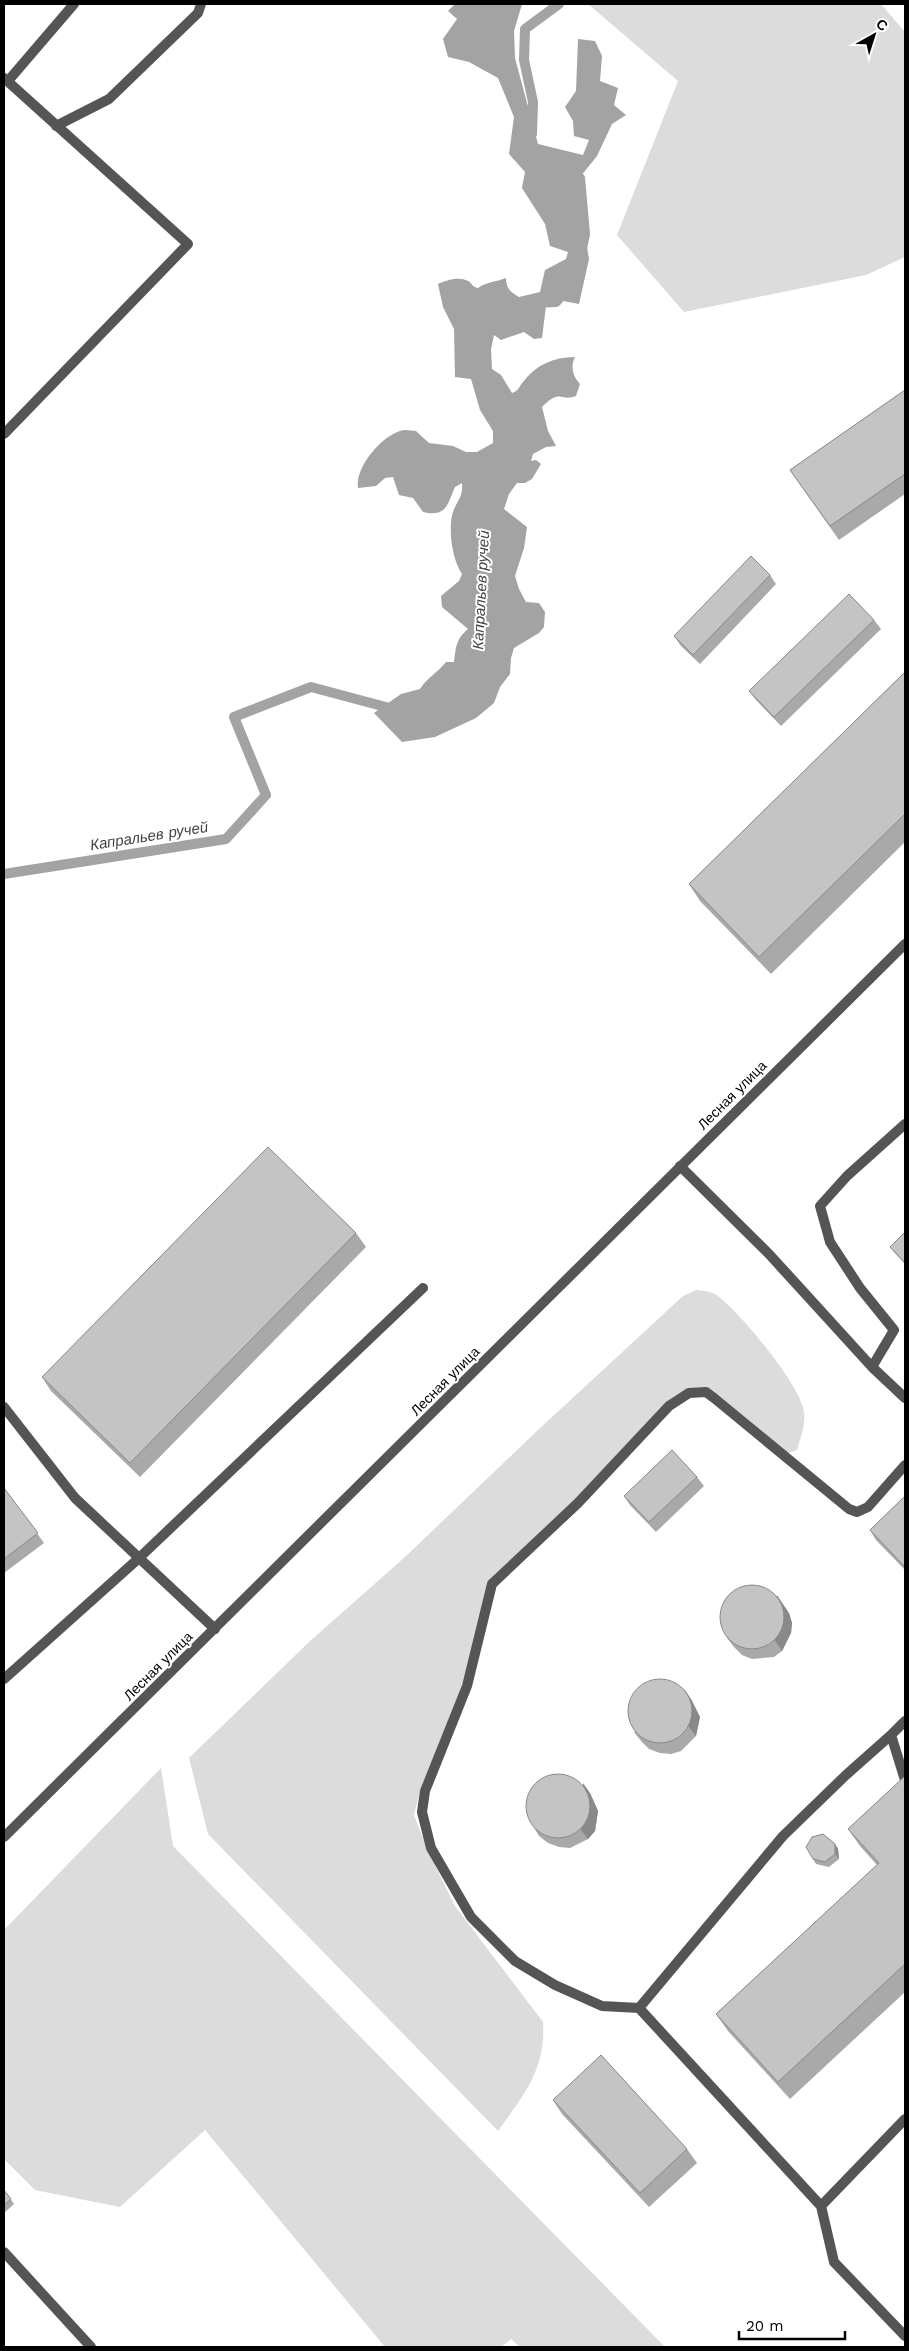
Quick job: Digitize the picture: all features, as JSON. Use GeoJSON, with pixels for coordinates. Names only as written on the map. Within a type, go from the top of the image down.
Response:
{"type":"FeatureCollection","features":[{"type":"Feature","properties":{"kind":"street"},"geometry":{"type":"LineString","coordinates":[[4,434],[188,244],[6,80],[74,4]]}},
{"type":"Feature","properties":{"kind":"street"},"geometry":{"type":"LineString","coordinates":[[56,126],[109,99],[198,13],[201,4]]}},
{"type":"Feature","properties":{"kind":"street","name":"Лесная улица"},"geometry":{"type":"LineString","coordinates":[[4,1837],[215,1630],[905,944]]}},
{"type":"Feature","properties":{"kind":"street"},"geometry":{"type":"LineString","coordinates":[[872,1367],[894,1330],[860,1288],[830,1242],[820,1206],[847,1176],[905,1124]]}},
{"type":"Feature","properties":{"kind":"street"},"geometry":{"type":"LineString","coordinates":[[680,1166],[769,1254],[872,1367],[905,1398]]}},
{"type":"Feature","properties":{"kind":"street"},"geometry":{"type":"LineString","coordinates":[[4,1679],[138,1559],[423,1288]]}},
{"type":"Feature","properties":{"kind":"street"},"geometry":{"type":"LineString","coordinates":[[905,1466],[868,1507],[856,1512],[849,1509],[706,1392],[690,1393],[670,1406],[578,1504],[492,1584],[467,1686],[425,1791],[422,1812],[431,1848],[471,1918],[515,1961],[555,1985],[602,2006],[638,2008],[821,2206],[834,2262],[905,2336]]}},
{"type":"Feature","properties":{"kind":"street"},"geometry":{"type":"LineString","coordinates":[[4,1407],[75,1498],[215,1630]]}},
{"type":"Feature","properties":{"kind":"street"},"geometry":{"type":"LineString","coordinates":[[638,2008],[783,1836],[905,1721]]}},
{"type":"Feature","properties":{"kind":"street"},"geometry":{"type":"LineString","coordinates":[[891,1735],[905,1780]]}},
{"type":"Feature","properties":{"kind":"street"},"geometry":{"type":"LineString","coordinates":[[821,2206],[905,2119]]}},
{"type":"Feature","properties":{"kind":"street"},"geometry":{"type":"LineString","coordinates":[[4,2252],[91,2347]]}},
{"type":"Feature","properties":{"kind":"shaded area"},"geometry":{"type":"Polygon","coordinates":[[[588,4],[881,4],[905,32],[905,257],[866,275],[684,312],[617,235],[678,81],[588,4]]]}},
{"type":"Feature","properties":{"kind":"shaded area"},"geometry":{"type":"Polygon","coordinates":[[[696,1290],[713,1293],[728,1305],[768,1350],[792,1385],[804,1412],[804,1421],[797,1450],[786,1454],[708,1390],[689,1390],[487,1592],[462,1685],[420,1791],[414,1815],[427,1849],[455,1906],[543,2022],[543,2039],[537,2068],[524,2093],[498,2131],[208,1834],[189,1758],[309,1642],[405,1557],[538,1430],[683,1296],[696,1290]]]}},
{"type":"Feature","properties":{"kind":"shaded area"},"geometry":{"type":"Polygon","coordinates":[[[161,1768],[173,1846],[665,2347],[520,2347],[511,2339],[501,2347],[385,2347],[205,2130],[120,2207],[35,2190],[4,2159],[4,1930],[161,1768]]]}},
{"type":"Feature","properties":{"kind":"water"},"geometry":{"type":"Polygon","coordinates":[[[455,4],[522,4],[514,31],[515,58],[538,144],[583,155],[589,140],[574,136],[573,121],[565,107],[576,91],[578,39],[595,41],[602,56],[600,81],[618,88],[614,105],[626,115],[612,124],[597,156],[576,182],[589,259],[579,304],[547,298],[542,338],[534,339],[524,332],[501,340],[494,335],[491,349],[492,369],[501,375],[512,393],[517,390],[528,376],[546,363],[552,360],[575,357],[573,371],[580,384],[576,396],[553,398],[542,407],[548,431],[556,446],[546,447],[533,454],[531,461],[536,460],[541,464],[532,479],[525,483],[517,483],[509,494],[504,509],[527,527],[524,548],[515,576],[526,602],[539,603],[545,612],[544,627],[539,633],[514,648],[510,674],[500,687],[494,703],[476,718],[435,737],[402,742],[374,713],[401,694],[420,689],[446,662],[454,662],[459,640],[468,629],[442,607],[441,596],[459,581],[462,574],[453,552],[451,524],[454,509],[461,494],[462,483],[455,487],[445,508],[437,513],[431,513],[423,512],[413,498],[399,495],[393,477],[385,478],[376,486],[358,488],[361,471],[371,454],[385,439],[402,430],[416,431],[429,443],[453,446],[466,452],[477,452],[493,443],[493,431],[480,410],[471,379],[455,377],[454,329],[443,307],[438,284],[449,280],[461,279],[468,281],[478,288],[506,278],[509,289],[519,297],[540,292],[545,270],[566,259],[568,252],[550,246],[545,224],[522,188],[525,172],[509,154],[514,117],[498,78],[469,62],[448,57],[443,39],[457,19],[448,11],[455,4]]]}},
{"type":"Feature","properties":{"kind":"building"},"geometry":{"type":"Polygon","coordinates":[[[905,390],[905,474],[830,526],[790,470],[905,390]]]}},
{"type":"Feature","properties":{"kind":"building"},"geometry":{"type":"Polygon","coordinates":[[[751,556],[770,575],[693,655],[674,636],[751,556]]]}},
{"type":"Feature","properties":{"kind":"building"},"geometry":{"type":"Polygon","coordinates":[[[849,594],[874,620],[774,717],[749,691],[849,594]]]}},
{"type":"Feature","properties":{"kind":"building"},"geometry":{"type":"Polygon","coordinates":[[[905,672],[905,814],[759,957],[689,884],[905,672]]]}},
{"type":"Feature","properties":{"kind":"building"},"geometry":{"type":"Polygon","coordinates":[[[268,1147],[356,1233],[130,1463],[42,1377],[268,1147]]]}},
{"type":"Feature","properties":{"kind":"building"},"geometry":{"type":"Polygon","coordinates":[[[905,1232],[905,1263],[890,1247],[905,1232]]]}},
{"type":"Feature","properties":{"kind":"building"},"geometry":{"type":"Polygon","coordinates":[[[672,1450],[697,1477],[649,1522],[624,1496],[672,1450]]]}},
{"type":"Feature","properties":{"kind":"building"},"geometry":{"type":"Polygon","coordinates":[[[4,1488],[38,1533],[4,1559],[4,1488]]]}},
{"type":"Feature","properties":{"kind":"building"},"geometry":{"type":"Polygon","coordinates":[[[905,1496],[905,1567],[870,1530],[905,1496]]]}},
{"type":"Feature","properties":{"kind":"building"},"geometry":{"type":"Polygon","coordinates":[[[746,1585],[758,1585],[775,1594],[782,1605],[784,1617],[782,1629],[775,1640],[758,1649],[746,1649],[734,1644],[725,1635],[720,1623],[720,1611],[725,1599],[734,1590],[746,1585]]]}},
{"type":"Feature","properties":{"kind":"building"},"geometry":{"type":"Polygon","coordinates":[[[654,1679],[666,1679],[683,1688],[690,1699],[692,1711],[690,1723],[683,1734],[666,1743],[654,1743],[642,1738],[633,1729],[628,1717],[628,1705],[633,1693],[642,1684],[654,1679]]]}},
{"type":"Feature","properties":{"kind":"building"},"geometry":{"type":"Polygon","coordinates":[[[552,1774],[564,1774],[581,1783],[588,1794],[590,1806],[588,1818],[581,1829],[564,1838],[552,1838],[540,1833],[531,1824],[526,1812],[526,1800],[531,1788],[540,1779],[552,1774]]]}},
{"type":"Feature","properties":{"kind":"building"},"geometry":{"type":"Polygon","coordinates":[[[905,1776],[905,1964],[778,2082],[716,2014],[879,1863],[848,1829],[905,1776]]]}},
{"type":"Feature","properties":{"kind":"building"},"geometry":{"type":"Polygon","coordinates":[[[823,1834],[835,1844],[835,1854],[825,1862],[813,1859],[806,1847],[812,1837],[823,1834]]]}},
{"type":"Feature","properties":{"kind":"building"},"geometry":{"type":"Polygon","coordinates":[[[601,2055],[687,2149],[640,2193],[553,2100],[601,2055]]]}},
{"type":"Feature","properties":{"kind":"building"},"geometry":{"type":"Polygon","coordinates":[[[4,2190],[11,2199],[4,2205],[4,2190]]]}},
{"type":"Feature","properties":{"kind":"waterway","name":"Капральев ручей"},"geometry":{"type":"LineString","coordinates":[[532,134],[533,102],[524,60],[525,29],[559,4]]}},
{"type":"Feature","properties":{"kind":"waterway","name":"Капральев ручей"},"geometry":{"type":"LineString","coordinates":[[571,168],[580,178],[585,234],[582,249]]}},
{"type":"Feature","properties":{"kind":"waterway","name":"Капральев ручей"},"geometry":{"type":"LineString","coordinates":[[534,303],[556,302],[566,290]]}},
{"type":"Feature","properties":{"kind":"waterway","name":"Капральев ручей"},"geometry":{"type":"LineString","coordinates":[[4,874],[226,839],[266,795],[234,717],[311,687],[397,710]]}}]}
